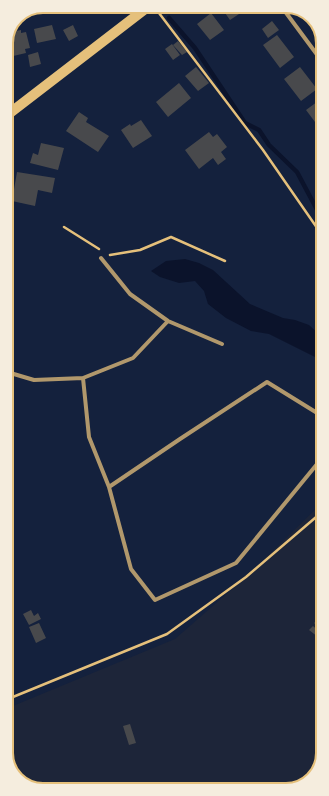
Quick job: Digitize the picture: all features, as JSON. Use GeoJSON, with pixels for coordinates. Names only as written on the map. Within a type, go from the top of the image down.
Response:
{"type":"FeatureCollection","features":[{"type":"Feature","properties":{"kind":"main road"},"geometry":{"type":"LineString","coordinates":[[13,111],[141,13]]}},
{"type":"Feature","properties":{"kind":"street"},"geometry":{"type":"LineString","coordinates":[[287,13],[316,53]]}},
{"type":"Feature","properties":{"kind":"street"},"geometry":{"type":"LineString","coordinates":[[101,258],[130,294],[168,321],[222,344]]}},
{"type":"Feature","properties":{"kind":"street"},"geometry":{"type":"LineString","coordinates":[[13,374],[34,380],[83,378],[133,358],[168,321]]}},
{"type":"Feature","properties":{"kind":"street"},"geometry":{"type":"LineString","coordinates":[[83,378],[89,437],[109,487],[132,569],[155,600],[236,563],[316,465]]}},
{"type":"Feature","properties":{"kind":"street"},"geometry":{"type":"LineString","coordinates":[[109,487],[180,438],[267,382],[316,412]]}},
{"type":"Feature","properties":{"kind":"path"},"geometry":{"type":"LineString","coordinates":[[160,13],[263,150],[316,226]]}},
{"type":"Feature","properties":{"kind":"path"},"geometry":{"type":"LineString","coordinates":[[64,227],[102,251]]}},
{"type":"Feature","properties":{"kind":"path"},"geometry":{"type":"LineString","coordinates":[[109,255],[140,250],[171,237],[225,260]]}},
{"type":"Feature","properties":{"kind":"path"},"geometry":{"type":"LineString","coordinates":[[13,697],[167,634],[246,577],[316,517]]}},
{"type":"Feature","properties":{"kind":"shaded area"},"geometry":{"type":"Polygon","coordinates":[[[185,259],[199,263],[213,270],[250,304],[283,318],[309,325],[316,331],[316,357],[269,334],[251,331],[226,318],[208,304],[204,291],[195,281],[179,283],[160,277],[151,271],[166,261],[185,259]]]}},
{"type":"Feature","properties":{"kind":"shaded area"},"geometry":{"type":"Polygon","coordinates":[[[316,509],[316,757],[311,770],[304,777],[290,783],[41,783],[32,781],[18,770],[13,757],[13,706],[175,639],[246,577],[316,509]]]}},
{"type":"Feature","properties":{"kind":"building"},"geometry":{"type":"Polygon","coordinates":[[[211,13],[224,30],[210,40],[197,24],[211,13]]]}},
{"type":"Feature","properties":{"kind":"building"},"geometry":{"type":"Polygon","coordinates":[[[225,13],[240,13],[230,20],[225,13]]]}},
{"type":"Feature","properties":{"kind":"building"},"geometry":{"type":"Polygon","coordinates":[[[272,21],[279,30],[268,38],[262,29],[272,21]]]}},
{"type":"Feature","properties":{"kind":"building"},"geometry":{"type":"Polygon","coordinates":[[[52,25],[56,39],[37,43],[34,29],[52,25]]]}},
{"type":"Feature","properties":{"kind":"building"},"geometry":{"type":"Polygon","coordinates":[[[73,25],[78,36],[69,41],[63,30],[73,25]]]}},
{"type":"Feature","properties":{"kind":"building"},"geometry":{"type":"Polygon","coordinates":[[[21,30],[21,33],[26,32],[30,48],[25,49],[26,53],[13,56],[13,41],[16,31],[21,30]]]}},
{"type":"Feature","properties":{"kind":"building"},"geometry":{"type":"Polygon","coordinates":[[[277,35],[294,57],[280,68],[263,45],[277,35]]]}},
{"type":"Feature","properties":{"kind":"building"},"geometry":{"type":"Polygon","coordinates":[[[178,41],[187,52],[182,55],[173,45],[178,41]]]}},
{"type":"Feature","properties":{"kind":"building"},"geometry":{"type":"Polygon","coordinates":[[[172,44],[180,55],[173,60],[165,49],[172,44]]]}},
{"type":"Feature","properties":{"kind":"building"},"geometry":{"type":"Polygon","coordinates":[[[38,52],[41,64],[30,67],[28,55],[38,52]]]}},
{"type":"Feature","properties":{"kind":"building"},"geometry":{"type":"Polygon","coordinates":[[[196,67],[209,83],[198,91],[185,76],[196,67]]]}},
{"type":"Feature","properties":{"kind":"building"},"geometry":{"type":"Polygon","coordinates":[[[300,67],[316,90],[301,101],[284,79],[300,67]]]}},
{"type":"Feature","properties":{"kind":"building"},"geometry":{"type":"Polygon","coordinates":[[[179,83],[191,98],[168,117],[156,102],[179,83]]]}},
{"type":"Feature","properties":{"kind":"building"},"geometry":{"type":"Polygon","coordinates":[[[316,103],[316,123],[306,110],[316,103]]]}},
{"type":"Feature","properties":{"kind":"building"},"geometry":{"type":"Polygon","coordinates":[[[79,112],[88,118],[86,122],[109,136],[98,152],[66,131],[79,112]]]}},
{"type":"Feature","properties":{"kind":"building"},"geometry":{"type":"Polygon","coordinates":[[[141,120],[152,136],[133,148],[121,130],[130,124],[131,126],[141,120]]]}},
{"type":"Feature","properties":{"kind":"building"},"geometry":{"type":"Polygon","coordinates":[[[209,132],[213,137],[217,134],[227,147],[221,152],[226,159],[218,165],[213,158],[199,169],[185,150],[209,132]]]}},
{"type":"Feature","properties":{"kind":"building"},"geometry":{"type":"Polygon","coordinates":[[[41,143],[64,148],[58,170],[30,163],[33,153],[38,155],[41,143]]]}},
{"type":"Feature","properties":{"kind":"building"},"geometry":{"type":"Polygon","coordinates":[[[17,172],[55,178],[52,193],[38,190],[35,206],[13,201],[17,172]]]}},
{"type":"Feature","properties":{"kind":"building"},"geometry":{"type":"Polygon","coordinates":[[[31,610],[34,616],[38,613],[41,619],[29,625],[23,614],[31,610]]]}},
{"type":"Feature","properties":{"kind":"building"},"geometry":{"type":"Polygon","coordinates":[[[39,623],[46,638],[36,643],[29,627],[39,623]]]}},
{"type":"Feature","properties":{"kind":"building"},"geometry":{"type":"Polygon","coordinates":[[[313,626],[316,629],[316,635],[309,630],[313,626]]]}},
{"type":"Feature","properties":{"kind":"building"},"geometry":{"type":"Polygon","coordinates":[[[130,724],[136,743],[129,745],[123,726],[130,724]]]}},
{"type":"Feature","properties":{"kind":"waterway"},"geometry":{"type":"LineString","coordinates":[[169,18],[195,48],[245,123],[259,130],[269,145],[297,172],[316,208]]}}]}
